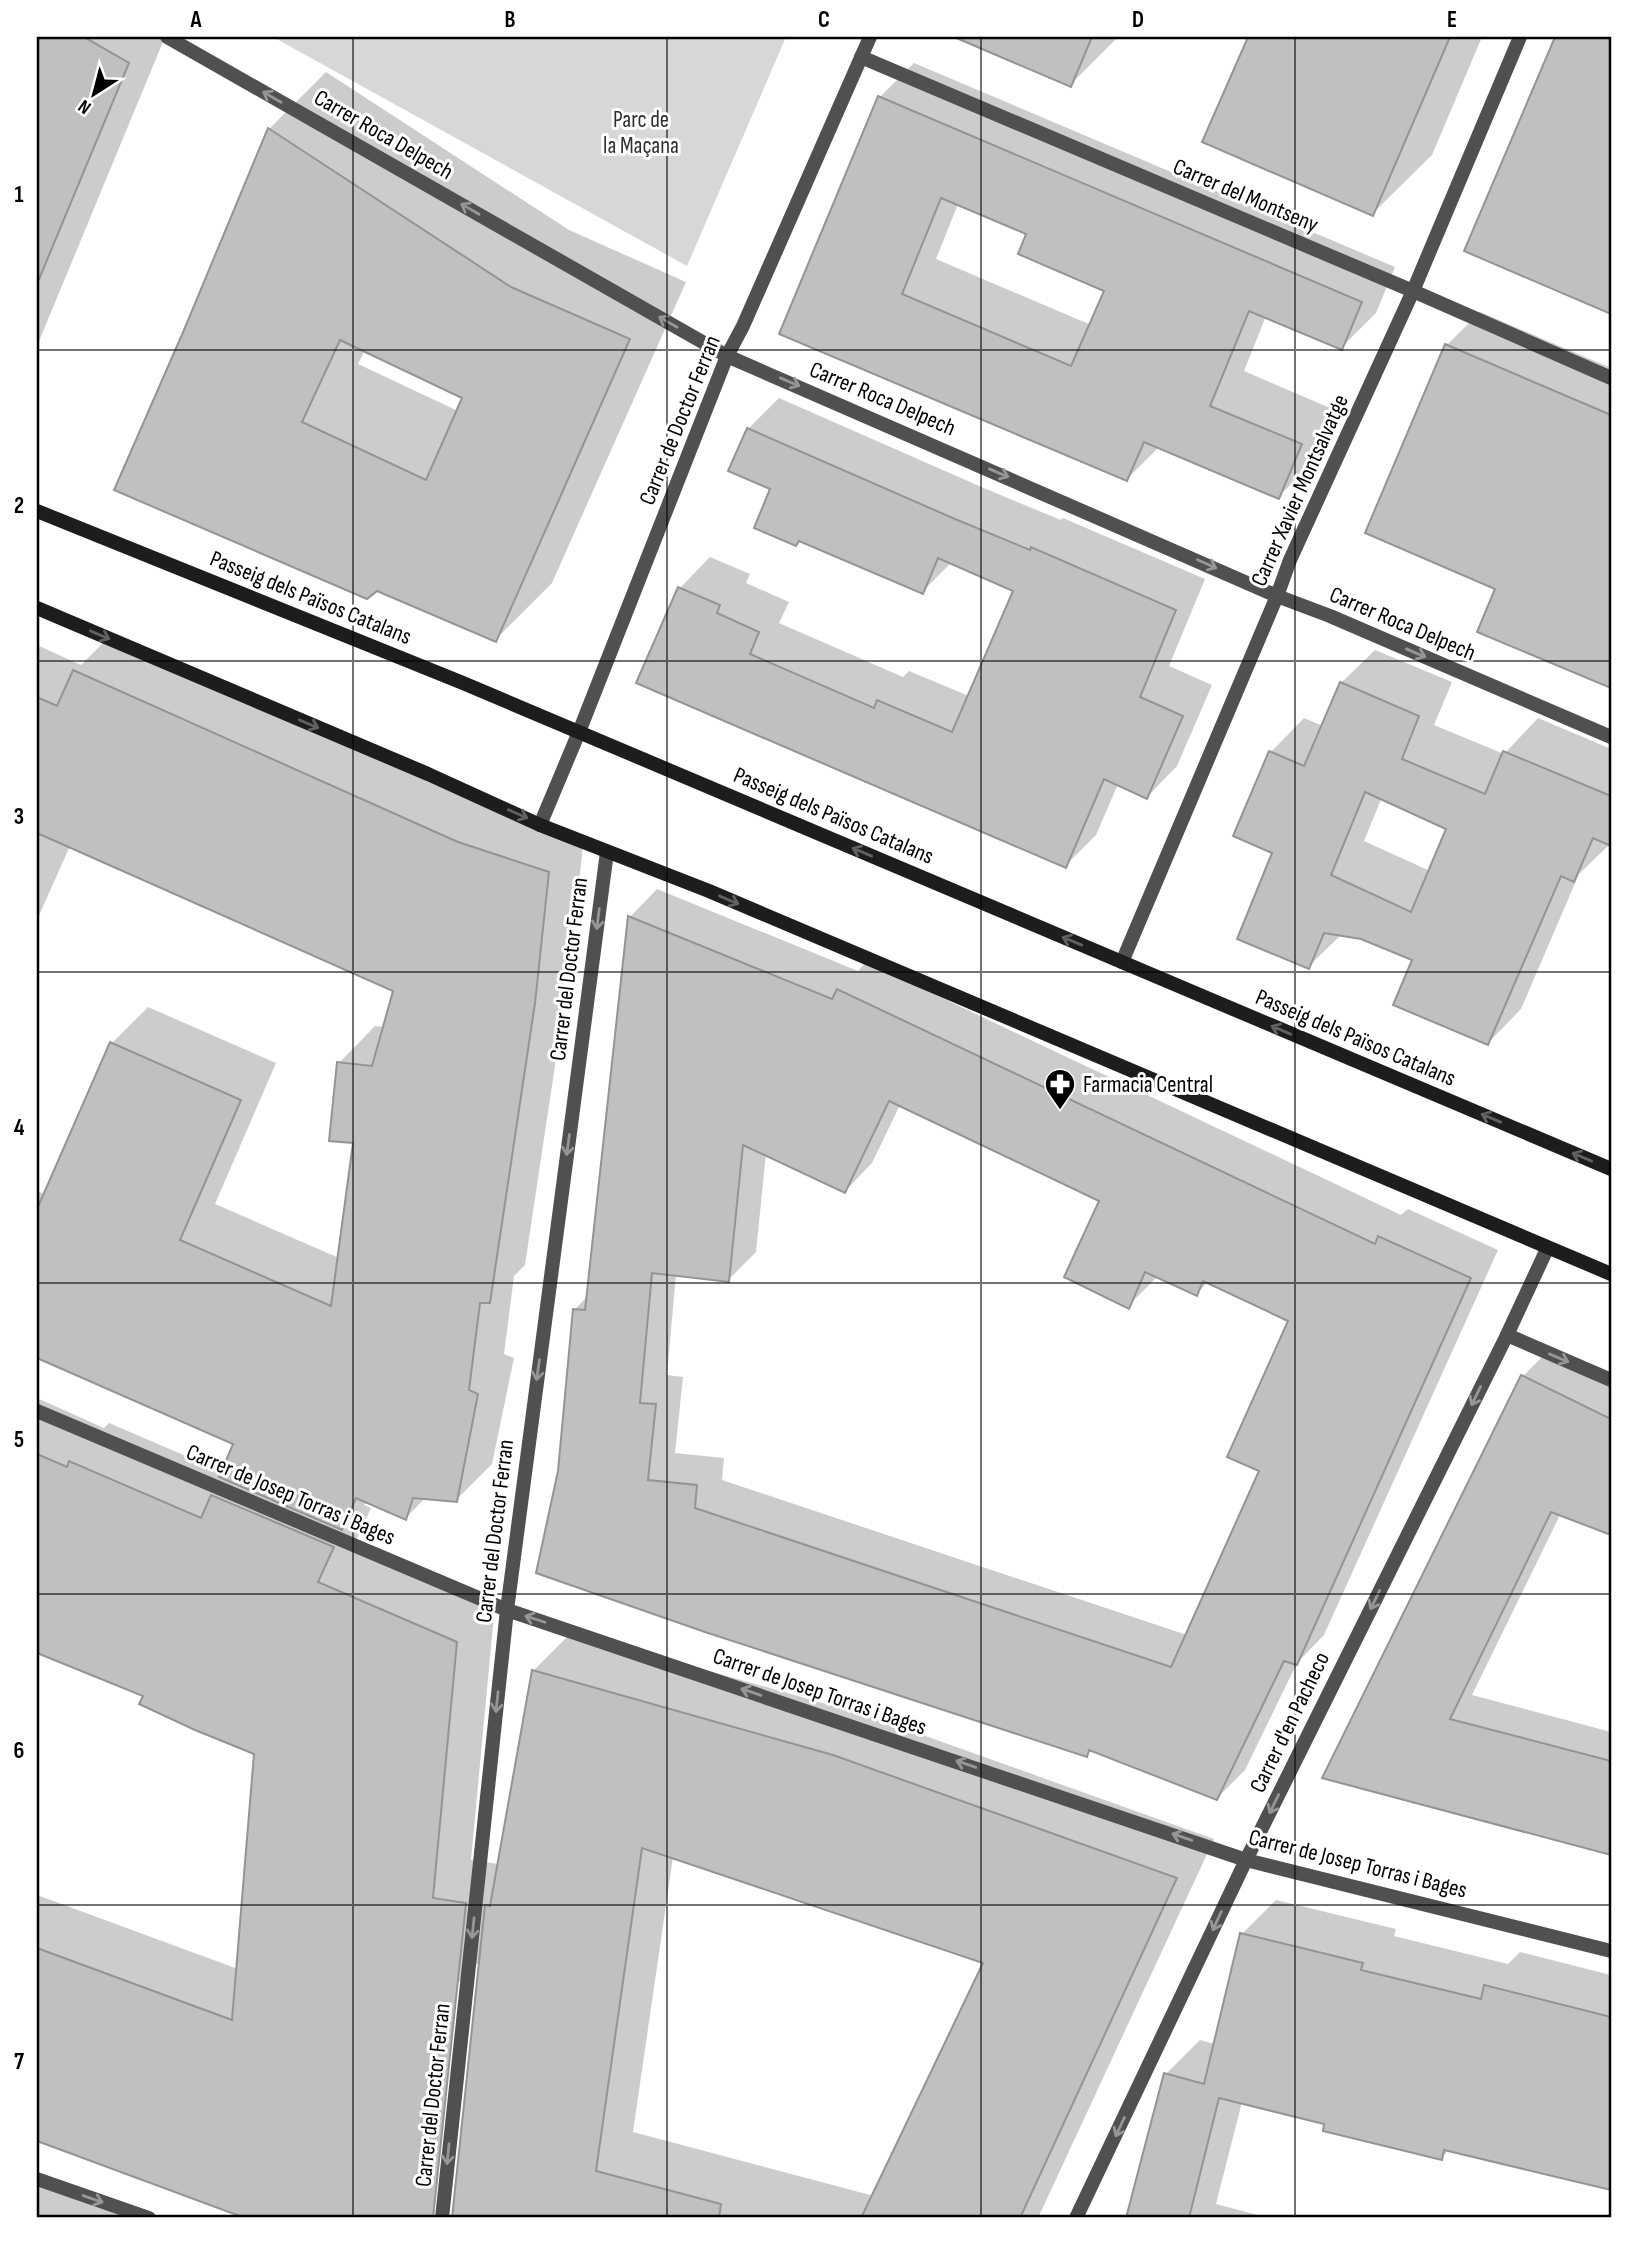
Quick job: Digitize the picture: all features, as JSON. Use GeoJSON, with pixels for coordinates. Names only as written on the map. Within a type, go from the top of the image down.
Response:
{"type":"FeatureCollection","features":[{"type":"Feature","properties":{"kind":"main road","name":"Passeig dels Països Catalans"},"geometry":{"type":"LineString","coordinates":[[37,511],[579,732],[1611,1169]]}},
{"type":"Feature","properties":{"kind":"main road"},"geometry":{"type":"LineString","coordinates":[[37,608],[540,825],[709,891],[1611,1275]]}},
{"type":"Feature","properties":{"kind":"street","name":"Carrer Roca Delpech"},"geometry":{"type":"LineString","coordinates":[[167,37],[727,356],[1038,489],[1277,596],[1330,615],[1611,737]]}},
{"type":"Feature","properties":{"kind":"street","name":"Carrer de Doctor Ferran"},"geometry":{"type":"LineString","coordinates":[[540,825],[727,356],[743,326],[870,37]]}},
{"type":"Feature","properties":{"kind":"street","name":"Carrer Xavier Montsalvatge"},"geometry":{"type":"LineString","coordinates":[[1122,962],[1290,560],[1413,291],[1520,37]]}},
{"type":"Feature","properties":{"kind":"street","name":"Carrer del Montseny"},"geometry":{"type":"LineString","coordinates":[[861,57],[1611,378]]}},
{"type":"Feature","properties":{"kind":"street","name":"Carrer del Doctor Ferran"},"geometry":{"type":"LineString","coordinates":[[442,2218],[507,1610],[607,852]]}},
{"type":"Feature","properties":{"kind":"street","name":"Carrer d'en Pacheco"},"geometry":{"type":"LineString","coordinates":[[1076,2218],[1246,1860],[1507,1335],[1547,1249]]}},
{"type":"Feature","properties":{"kind":"street"},"geometry":{"type":"LineString","coordinates":[[1507,1335],[1611,1380]]}},
{"type":"Feature","properties":{"kind":"street","name":"Carrer de Josep Torras i Bages"},"geometry":{"type":"LineString","coordinates":[[37,1411],[507,1610],[1246,1860],[1611,1951]]}},
{"type":"Feature","properties":{"kind":"street"},"geometry":{"type":"LineString","coordinates":[[37,2179],[149,2218]]}},
{"type":"Feature","properties":{"kind":"green space","name":"Parc de la Maçana"},"geometry":{"type":"Polygon","coordinates":[[[273,37],[786,37],[687,266],[273,37]]]}},
{"type":"Feature","properties":{"kind":"building"},"geometry":{"type":"Polygon","coordinates":[[[37,37],[84,37],[129,63],[37,284],[37,37]]]}},
{"type":"Feature","properties":{"kind":"building"},"geometry":{"type":"Polygon","coordinates":[[[954,37],[1092,37],[1071,87],[954,37]]]}},
{"type":"Feature","properties":{"kind":"building"},"geometry":{"type":"Polygon","coordinates":[[[1248,37],[1450,37],[1373,216],[1202,142],[1248,37]]]}},
{"type":"Feature","properties":{"kind":"building"},"geometry":{"type":"Polygon","coordinates":[[[1555,37],[1611,37],[1611,314],[1464,251],[1555,37]]]}},
{"type":"Feature","properties":{"kind":"building"},"geometry":{"type":"Polygon","coordinates":[[[878,96],[1362,302],[1342,350],[1249,311],[1210,406],[1302,444],[1279,499],[1144,442],[1127,481],[779,334],[878,96]],[[941,198],[902,294],[1071,366],[1104,291],[1018,254],[1026,234],[941,198]]]}},
{"type":"Feature","properties":{"kind":"building"},"geometry":{"type":"Polygon","coordinates":[[[268,128],[511,287],[630,339],[496,642],[377,591],[367,599],[114,490],[268,128]],[[340,340],[302,422],[426,480],[462,398],[340,340]]]}},
{"type":"Feature","properties":{"kind":"building"},"geometry":{"type":"Polygon","coordinates":[[[1445,344],[1611,415],[1611,688],[1477,632],[1495,589],[1365,533],[1445,344]]]}},
{"type":"Feature","properties":{"kind":"building"},"geometry":{"type":"Polygon","coordinates":[[[747,428],[955,519],[1030,550],[1031,547],[1176,610],[1140,697],[1183,716],[1147,799],[1104,779],[1066,868],[636,683],[678,587],[720,605],[717,613],[759,632],[750,654],[874,708],[877,700],[952,732],[1013,591],[938,558],[923,594],[799,541],[796,546],[754,528],[770,489],[728,471],[747,428]]]}},
{"type":"Feature","properties":{"kind":"building"},"geometry":{"type":"Polygon","coordinates":[[[73,670],[458,842],[549,872],[535,1003],[490,1303],[480,1303],[469,1390],[478,1394],[457,1502],[413,1498],[406,1520],[356,1498],[342,1530],[219,1477],[233,1444],[37,1358],[37,1209],[110,1042],[241,1100],[180,1240],[331,1306],[353,1143],[329,1141],[337,1062],[372,1066],[393,991],[37,833],[37,697],[57,706],[73,670]]]}},
{"type":"Feature","properties":{"kind":"building"},"geometry":{"type":"Polygon","coordinates":[[[1340,682],[1419,716],[1402,759],[1485,794],[1503,751],[1611,796],[1611,846],[1593,838],[1574,882],[1561,876],[1488,1045],[1393,1005],[1412,960],[1361,939],[1324,933],[1309,969],[1237,939],[1272,853],[1233,836],[1269,751],[1304,766],[1340,682]],[[1365,792],[1331,875],[1411,912],[1446,829],[1365,792]]]}},
{"type":"Feature","properties":{"kind":"building"},"geometry":{"type":"Polygon","coordinates":[[[628,916],[832,999],[837,989],[1375,1244],[1378,1236],[1471,1278],[1297,1665],[1284,1661],[1217,1800],[1089,1750],[1087,1757],[705,1632],[536,1573],[558,1471],[573,1309],[585,1310],[628,916]],[[889,1101],[845,1193],[743,1145],[729,1282],[652,1273],[640,1403],[656,1404],[648,1480],[697,1485],[695,1508],[1171,1667],[1259,1471],[1227,1457],[1288,1321],[1203,1281],[1197,1296],[1145,1272],[1129,1309],[1064,1277],[1099,1201],[889,1101]]]}},
{"type":"Feature","properties":{"kind":"building"},"geometry":{"type":"Polygon","coordinates":[[[1521,1375],[1611,1419],[1611,1535],[1551,1512],[1450,1719],[1611,1761],[1611,1855],[1322,1778],[1521,1375]]]}},
{"type":"Feature","properties":{"kind":"building"},"geometry":{"type":"Polygon","coordinates":[[[37,1454],[67,1467],[69,1461],[201,1518],[211,1495],[334,1547],[318,1582],[457,1642],[433,1898],[466,1903],[433,2218],[245,2218],[37,2141],[37,1948],[232,2020],[254,1754],[139,1704],[143,1696],[37,1653],[37,1454]]]}},
{"type":"Feature","properties":{"kind":"building"},"geometry":{"type":"Polygon","coordinates":[[[532,1670],[833,1755],[1177,1878],[1020,2218],[861,2218],[983,1963],[642,1848],[596,2171],[721,2204],[719,2218],[452,2218],[485,1905],[490,1906],[532,1670]]]}},
{"type":"Feature","properties":{"kind":"building"},"geometry":{"type":"Polygon","coordinates":[[[1240,1933],[1363,1963],[1361,1970],[1481,1999],[1484,1985],[1611,2017],[1611,2190],[1444,2150],[1442,2160],[1323,2131],[1324,2124],[1219,2098],[1189,2218],[1126,2218],[1164,2073],[1204,2084],[1240,1933]]]}},
{"type":"Feature","properties":{"kind":"place","name":"Farmacia Central"},"geometry":{"type":"Point","coordinates":[1060,1111]}}]}
